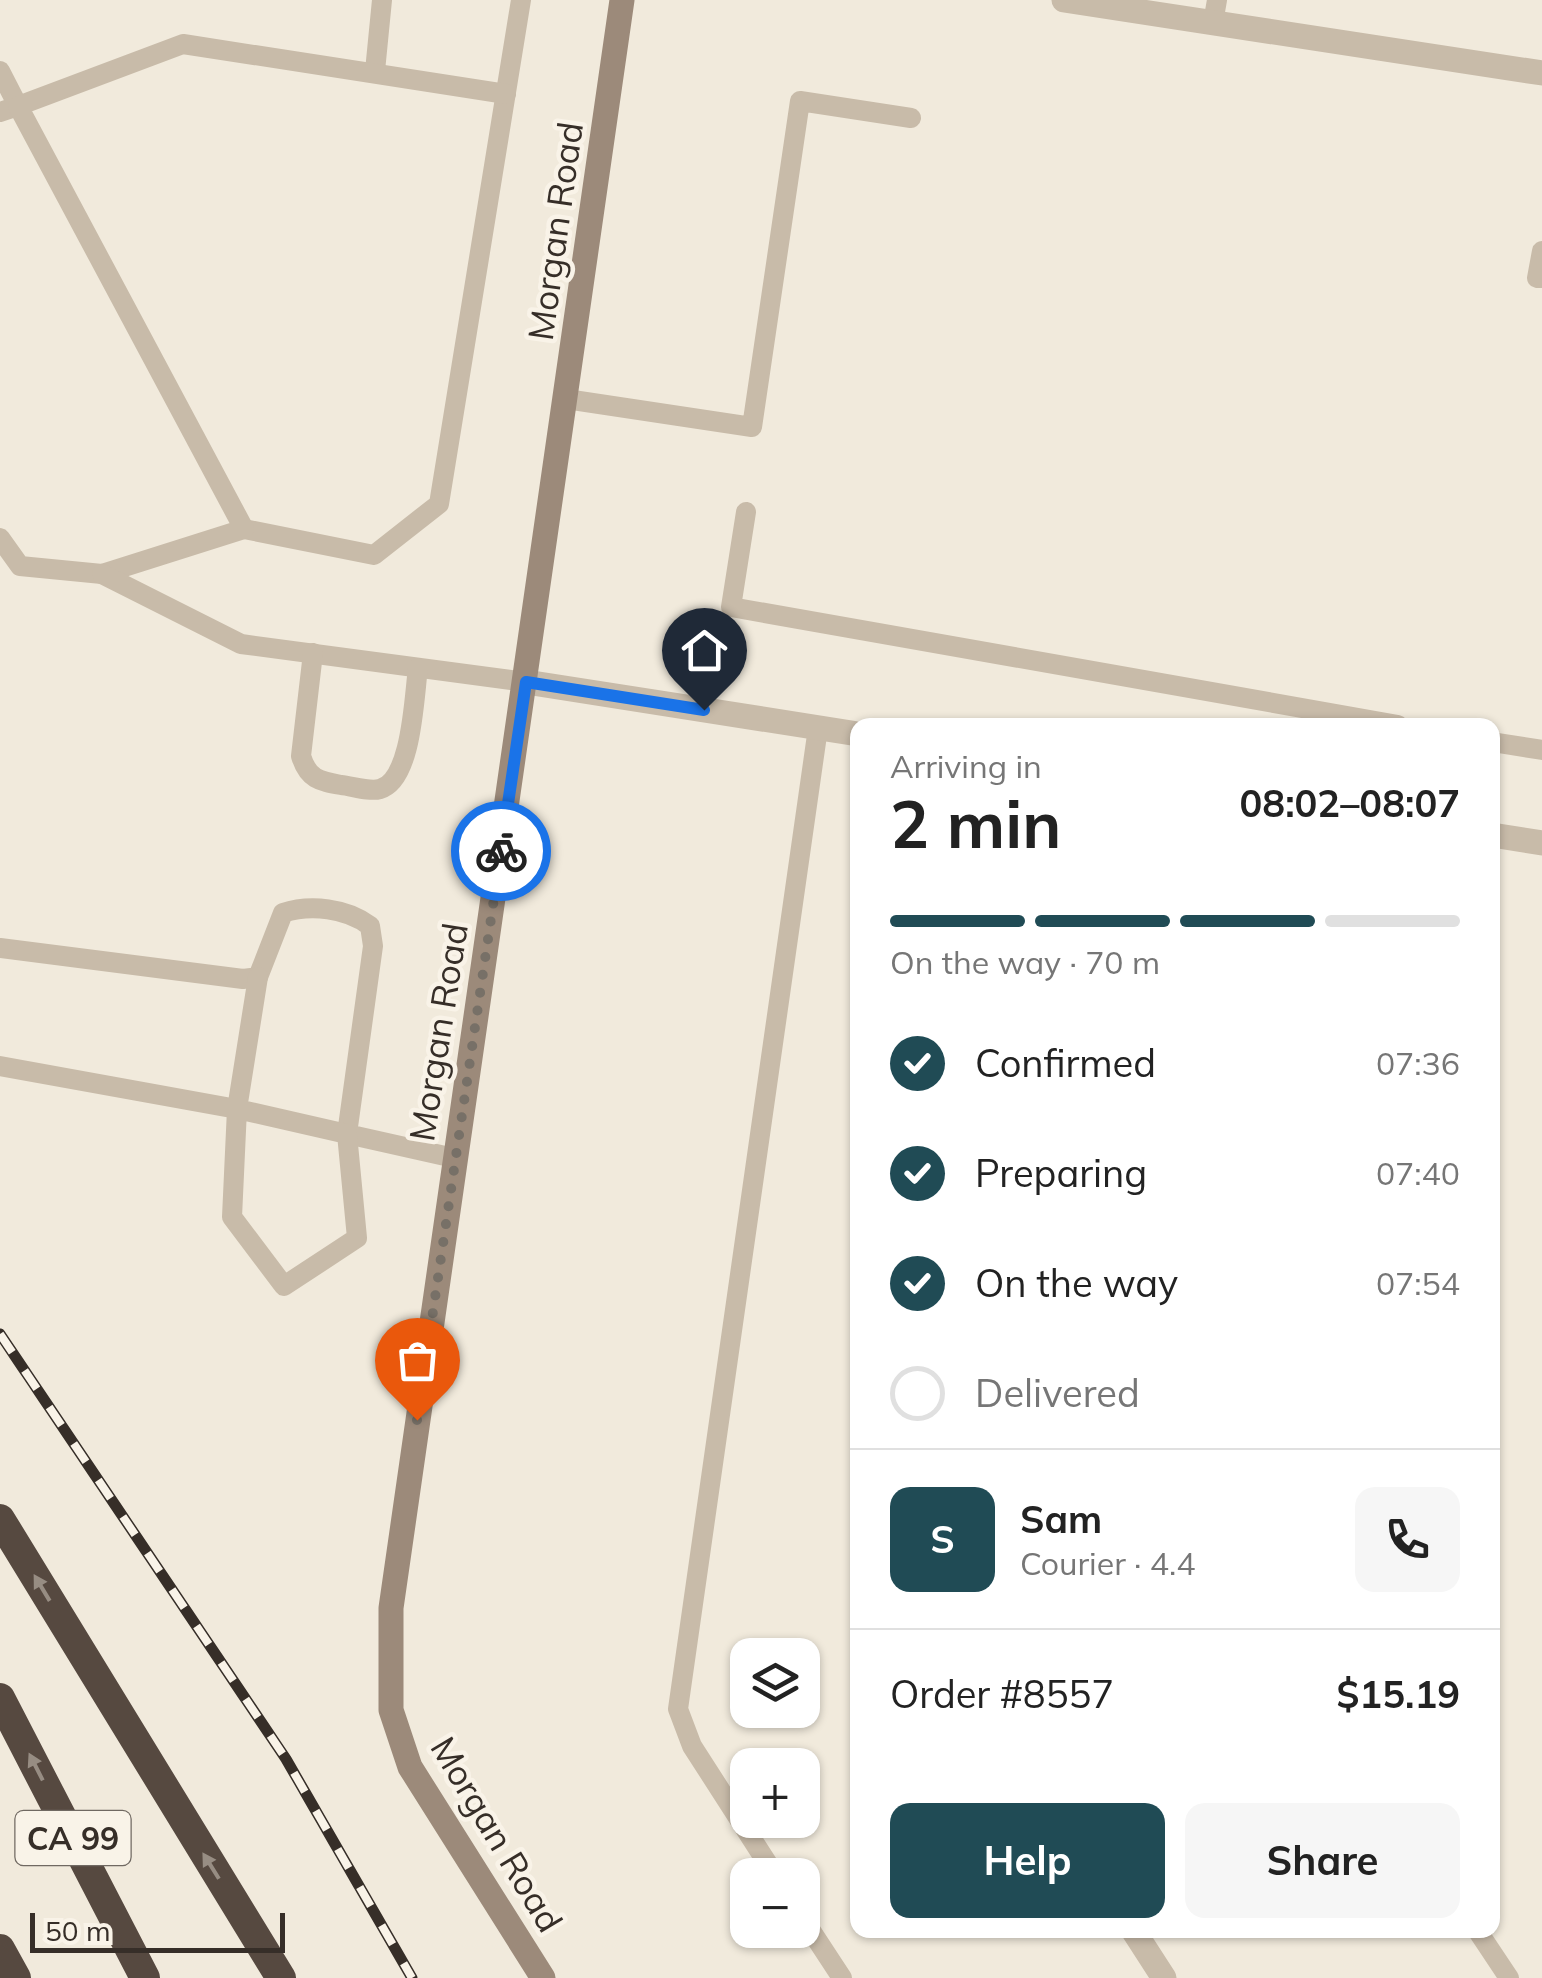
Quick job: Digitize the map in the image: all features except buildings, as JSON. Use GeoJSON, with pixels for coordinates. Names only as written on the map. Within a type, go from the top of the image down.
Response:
{"type":"FeatureCollection","features":[{"type":"Feature","properties":{"kind":"highway"},"geometry":{"type":"LineString","coordinates":[[0,1519],[281,1978]]}},
{"type":"Feature","properties":{"kind":"highway","name":"CA 99"},"geometry":{"type":"LineString","coordinates":[[0,1698],[146,1978]]}},
{"type":"Feature","properties":{"kind":"highway"},"geometry":{"type":"LineString","coordinates":[[102,1894],[156,1978]]}},
{"type":"Feature","properties":{"kind":"highway"},"geometry":{"type":"LineString","coordinates":[[0,1949],[16,1978]]}},
{"type":"Feature","properties":{"kind":"street","name":"Morgan Road"},"geometry":{"type":"LineString","coordinates":[[543,1978],[410,1767],[391,1710],[391,1608],[622,0]]}},
{"type":"Feature","properties":{"kind":"street"},"geometry":{"type":"LineString","coordinates":[[1064,0],[1215,11],[1542,73]]}},
{"type":"Feature","properties":{"kind":"street"},"geometry":{"type":"LineString","coordinates":[[526,682],[850,733]]}},
{"type":"Feature","properties":{"kind":"street"},"geometry":{"type":"LineString","coordinates":[[1500,836],[1542,843]]}},
{"type":"Feature","properties":{"kind":"street"},"geometry":{"type":"LineString","coordinates":[[1138,1938],[1164,1978]]}},
{"type":"Feature","properties":{"kind":"lane"},"geometry":{"type":"LineString","coordinates":[[375,71],[382,0]]}},
{"type":"Feature","properties":{"kind":"lane"},"geometry":{"type":"LineString","coordinates":[[102,574],[244,529],[374,555],[439,504],[521,0]]}},
{"type":"Feature","properties":{"kind":"lane"},"geometry":{"type":"LineString","coordinates":[[9,109],[183,44],[506,94]]}},
{"type":"Feature","properties":{"kind":"lane"},"geometry":{"type":"LineString","coordinates":[[0,72],[9,109],[244,529]]}},
{"type":"Feature","properties":{"kind":"lane"},"geometry":{"type":"LineString","coordinates":[[566,399],[752,427],[800,101],[911,118]]}},
{"type":"Feature","properties":{"kind":"lane"},"geometry":{"type":"LineString","coordinates":[[1542,251],[1537,278],[1542,278]]}},
{"type":"Feature","properties":{"kind":"lane"},"geometry":{"type":"LineString","coordinates":[[746,512],[730,607],[1358,718]]}},
{"type":"Feature","properties":{"kind":"lane"},"geometry":{"type":"LineString","coordinates":[[0,538],[20,566],[102,574],[241,644],[526,682]]}},
{"type":"Feature","properties":{"kind":"lane"},"geometry":{"type":"LineString","coordinates":[[313,653],[301,756],[306,770],[318,781],[378,790],[394,781],[404,764],[418,668]]}},
{"type":"Feature","properties":{"kind":"lane"},"geometry":{"type":"LineString","coordinates":[[764,1858],[692,1746],[678,1709],[818,728]]}},
{"type":"Feature","properties":{"kind":"lane"},"geometry":{"type":"LineString","coordinates":[[1500,743],[1542,750]]}},
{"type":"Feature","properties":{"kind":"lane"},"geometry":{"type":"LineString","coordinates":[[300,907],[356,915],[370,926],[373,946],[347,1134],[357,1238],[284,1286],[232,1217],[237,1110],[258,977],[282,913],[300,907]]}},
{"type":"Feature","properties":{"kind":"lane"},"geometry":{"type":"LineString","coordinates":[[0,948],[243,979],[258,977]]}},
{"type":"Feature","properties":{"kind":"lane"},"geometry":{"type":"LineString","coordinates":[[0,1066],[237,1110],[454,1158]]}},
{"type":"Feature","properties":{"kind":"lane"},"geometry":{"type":"LineString","coordinates":[[1482,1938],[1509,1978]]}},
{"type":"Feature","properties":{"kind":"lane"},"geometry":{"type":"LineString","coordinates":[[820,1944],[842,1978]]}},
{"type":"Feature","properties":{"kind":"railway"},"geometry":{"type":"LineString","coordinates":[[0,1334],[286,1759],[412,1978]]}},
{"type":"Feature","properties":{"kind":"way so far"},"geometry":{"type":"LineString","coordinates":[[417,1420],[501,851]]}},
{"type":"Feature","properties":{"kind":"route"},"geometry":{"type":"LineString","coordinates":[[501,851],[526,682],[704,710]]}}]}
